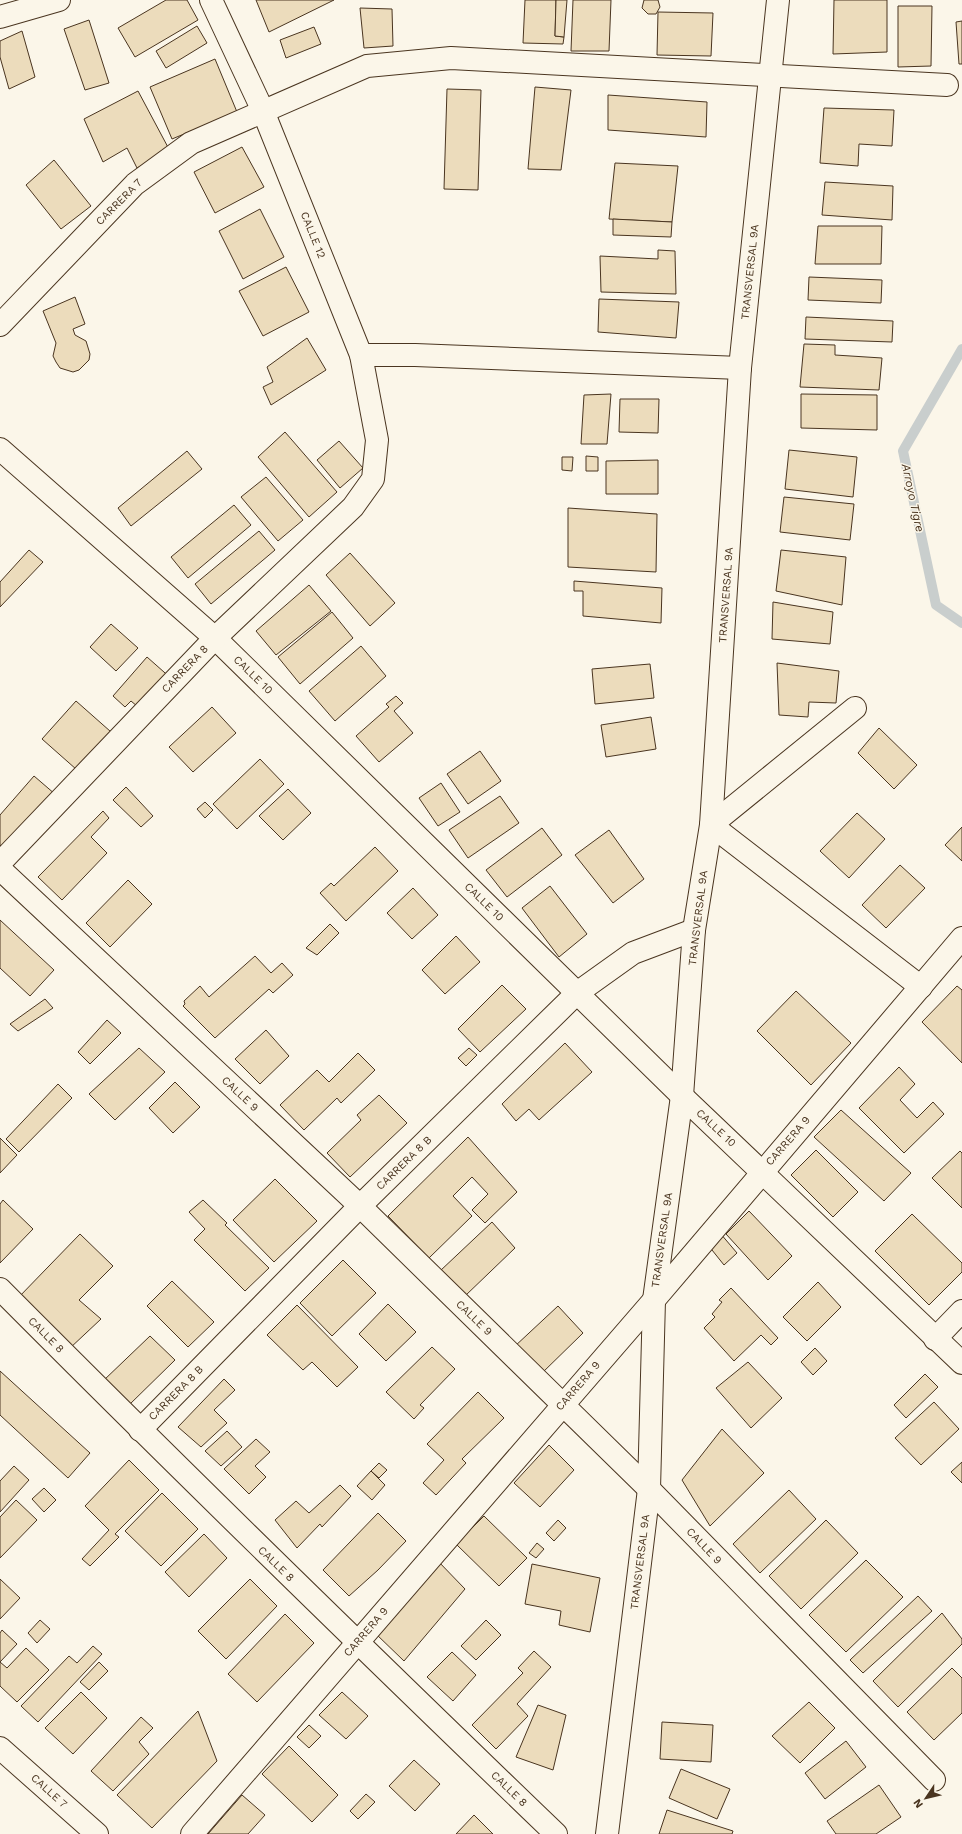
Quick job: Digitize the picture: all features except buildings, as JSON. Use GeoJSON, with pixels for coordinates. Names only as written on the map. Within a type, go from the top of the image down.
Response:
{"type":"FeatureCollection","features":[{"type":"Feature","properties":{"kind":"street"},"geometry":{"type":"LineString","coordinates":[[0,17],[59,0]]}},
{"type":"Feature","properties":{"kind":"street","name":"CALLE 12"},"geometry":{"type":"LineString","coordinates":[[211,0],[263,111],[361,355],[377,440],[373,479]]}},
{"type":"Feature","properties":{"kind":"street","name":"TRANSVERSAL 9A"},"geometry":{"type":"LineString","coordinates":[[607,1834],[649,1489],[654,1300],[682,1096],[694,930],[711,825],[740,368],[778,0]]}},
{"type":"Feature","properties":{"kind":"street","name":"CARRERA 7"},"geometry":{"type":"LineString","coordinates":[[0,325],[134,184],[191,143],[367,66],[451,58],[770,77],[946,85]]}},
{"type":"Feature","properties":{"kind":"street"},"geometry":{"type":"LineString","coordinates":[[361,355],[415,355],[740,368]]}},
{"type":"Feature","properties":{"kind":"street","name":"CALLE 10"},"geometry":{"type":"LineString","coordinates":[[0,449],[215,638],[682,1096],[762,1171],[935,1339],[962,1363]]}},
{"type":"Feature","properties":{"kind":"street","name":"CARRERA 8"},"geometry":{"type":"LineString","coordinates":[[0,863],[215,638],[353,507],[373,479]]}},
{"type":"Feature","properties":{"kind":"street"},"geometry":{"type":"LineString","coordinates":[[855,708],[711,825],[921,987]]}},
{"type":"Feature","properties":{"kind":"street","name":"CALLE 9"},"geometry":{"type":"LineString","coordinates":[[0,869],[360,1206],[649,1489],[934,1780]]}},
{"type":"Feature","properties":{"kind":"street","name":"CARRERA 8 B"},"geometry":{"type":"LineString","coordinates":[[140,1430],[360,1206],[577,993],[633,953],[694,930]]}},
{"type":"Feature","properties":{"kind":"street","name":"CARRERA 9"},"geometry":{"type":"LineString","coordinates":[[192,1834],[562,1404],[654,1300],[762,1171],[921,987],[959,947]]}},
{"type":"Feature","properties":{"kind":"street","name":"CALLE 8"},"geometry":{"type":"LineString","coordinates":[[0,1289],[140,1430],[357,1643],[556,1834]]}},
{"type":"Feature","properties":{"kind":"street"},"geometry":{"type":"LineString","coordinates":[[935,1339],[962,1311]]}},
{"type":"Feature","properties":{"kind":"street","name":"CALLE 7"},"geometry":{"type":"LineString","coordinates":[[0,1748],[97,1834]]}},
{"type":"Feature","properties":{"kind":"waterway","name":"Arroyo Tigre"},"geometry":{"type":"LineString","coordinates":[[962,349],[903,451],[936,605],[962,623]]}}]}
